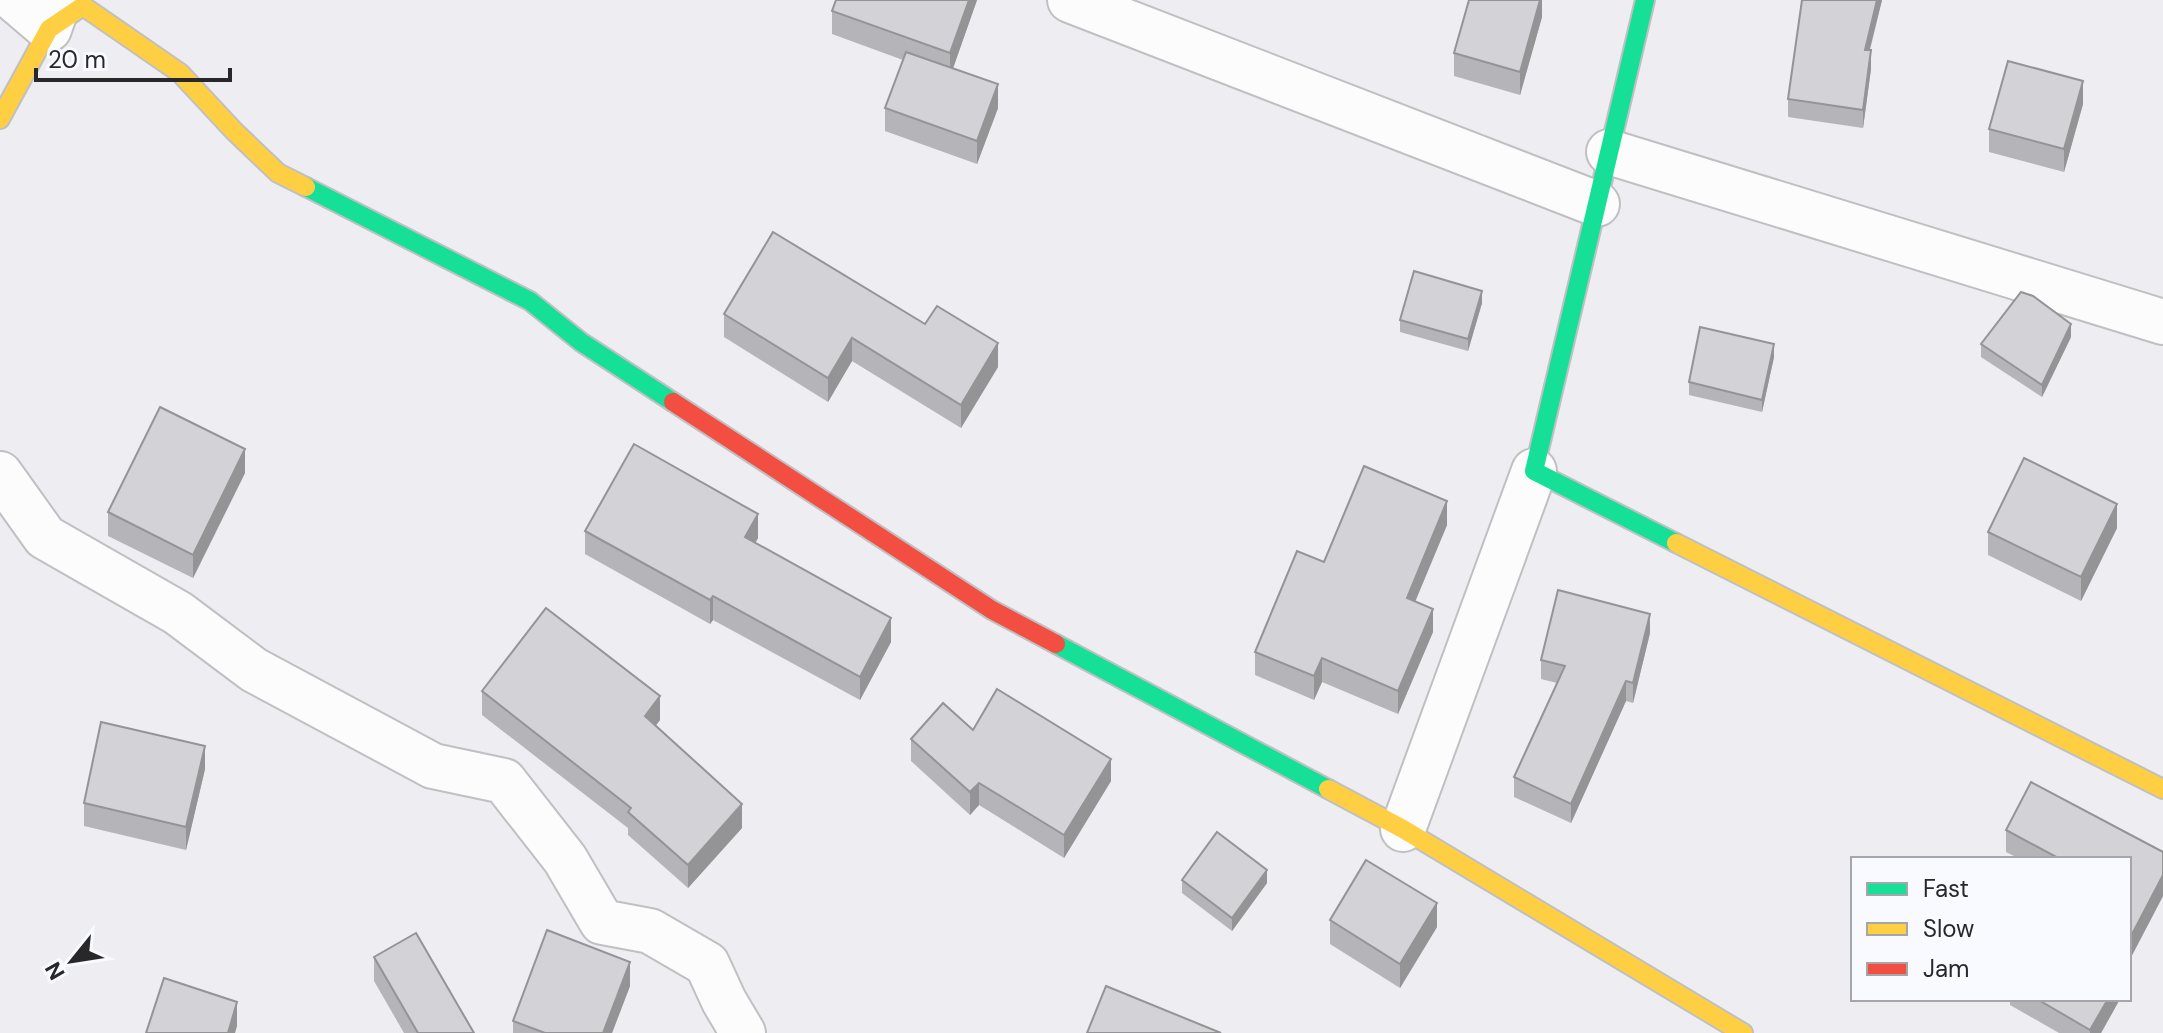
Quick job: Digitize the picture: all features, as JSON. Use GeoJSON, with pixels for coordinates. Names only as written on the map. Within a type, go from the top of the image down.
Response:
{"type":"FeatureCollection","features":[{"type":"Feature","properties":{"kind":"street"},"geometry":{"type":"LineString","coordinates":[[15,0],[54,14],[83,6],[180,73],[278,173],[530,301],[581,342],[992,610],[1403,829],[1743,1033]]}},
{"type":"Feature","properties":{"kind":"street"},"geometry":{"type":"LineString","coordinates":[[1070,0],[1597,204]]}},
{"type":"Feature","properties":{"kind":"street"},"geometry":{"type":"LineString","coordinates":[[1403,829],[1534,471],[1645,0]]}},
{"type":"Feature","properties":{"kind":"street"},"geometry":{"type":"LineString","coordinates":[[0,119],[54,14]]}},
{"type":"Feature","properties":{"kind":"street"},"geometry":{"type":"LineString","coordinates":[[1609,152],[2163,322]]}},
{"type":"Feature","properties":{"kind":"street"},"geometry":{"type":"LineString","coordinates":[[1534,471],[2163,789]]}},
{"type":"Feature","properties":{"kind":"street"},"geometry":{"type":"LineString","coordinates":[[0,474],[45,537]]}},
{"type":"Feature","properties":{"kind":"street"},"geometry":{"type":"LineString","coordinates":[[0,507],[45,537],[178,613],[254,670],[342,718],[433,766],[504,781],[565,859],[602,922],[650,931],[707,964],[723,1022]]}},
{"type":"Feature","properties":{"kind":"building"},"geometry":{"type":"Polygon","coordinates":[[[836,0],[969,0],[950,53],[832,11],[836,0]]]}},
{"type":"Feature","properties":{"kind":"building"},"geometry":{"type":"Polygon","coordinates":[[[1469,0],[1540,0],[1520,72],[1454,53],[1469,0]]]}},
{"type":"Feature","properties":{"kind":"building"},"geometry":{"type":"Polygon","coordinates":[[[1802,0],[1877,0],[1865,50],[1871,50],[1863,110],[1788,99],[1802,0]]]}},
{"type":"Feature","properties":{"kind":"building"},"geometry":{"type":"Polygon","coordinates":[[[906,52],[998,84],[977,141],[885,108],[906,52]]]}},
{"type":"Feature","properties":{"kind":"building"},"geometry":{"type":"Polygon","coordinates":[[[2008,61],[2083,81],[2064,149],[1989,129],[2008,61]]]}},
{"type":"Feature","properties":{"kind":"building"},"geometry":{"type":"Polygon","coordinates":[[[773,232],[925,324],[937,306],[998,343],[961,405],[852,338],[828,378],[724,314],[773,232]]]}},
{"type":"Feature","properties":{"kind":"building"},"geometry":{"type":"Polygon","coordinates":[[[1414,271],[1482,291],[1468,339],[1400,320],[1414,271]]]}},
{"type":"Feature","properties":{"kind":"building"},"geometry":{"type":"Polygon","coordinates":[[[2021,292],[2033,296],[2071,324],[2042,385],[1981,344],[2021,292]]]}},
{"type":"Feature","properties":{"kind":"building"},"geometry":{"type":"Polygon","coordinates":[[[1700,327],[1774,344],[1762,400],[1689,382],[1700,327]]]}},
{"type":"Feature","properties":{"kind":"building"},"geometry":{"type":"Polygon","coordinates":[[[160,407],[245,449],[193,555],[108,512],[160,407]]]}},
{"type":"Feature","properties":{"kind":"building"},"geometry":{"type":"Polygon","coordinates":[[[634,444],[758,514],[745,537],[891,618],[860,677],[713,596],[710,600],[585,531],[634,444]]]}},
{"type":"Feature","properties":{"kind":"building"},"geometry":{"type":"Polygon","coordinates":[[[2024,458],[2117,504],[2081,577],[1988,532],[2024,458]]]}},
{"type":"Feature","properties":{"kind":"building"},"geometry":{"type":"Polygon","coordinates":[[[1364,466],[1447,501],[1407,598],[1433,609],[1398,691],[1322,658],[1314,676],[1255,652],[1297,551],[1324,562],[1364,466]]]}},
{"type":"Feature","properties":{"kind":"building"},"geometry":{"type":"Polygon","coordinates":[[[1558,590],[1650,614],[1633,683],[1626,681],[1571,804],[1514,777],[1565,666],[1541,660],[1558,590]]]}},
{"type":"Feature","properties":{"kind":"building"},"geometry":{"type":"Polygon","coordinates":[[[546,608],[660,696],[645,716],[742,804],[688,865],[628,812],[631,808],[482,691],[546,608]]]}},
{"type":"Feature","properties":{"kind":"building"},"geometry":{"type":"Polygon","coordinates":[[[997,689],[1111,759],[1064,835],[979,783],[970,792],[911,739],[943,703],[973,730],[997,689]]]}},
{"type":"Feature","properties":{"kind":"building"},"geometry":{"type":"Polygon","coordinates":[[[101,722],[205,746],[186,827],[84,803],[101,722]]]}},
{"type":"Feature","properties":{"kind":"building"},"geometry":{"type":"Polygon","coordinates":[[[2031,782],[2163,852],[2163,875],[2131,936],[2131,857],[2056,857],[2006,830],[2031,782]]]}},
{"type":"Feature","properties":{"kind":"building"},"geometry":{"type":"Polygon","coordinates":[[[1217,832],[1267,870],[1232,918],[1182,880],[1217,832]]]}},
{"type":"Feature","properties":{"kind":"building"},"geometry":{"type":"Polygon","coordinates":[[[1366,860],[1437,903],[1400,964],[1330,920],[1366,860]]]}},
{"type":"Feature","properties":{"kind":"building"},"geometry":{"type":"Polygon","coordinates":[[[547,930],[630,962],[603,1033],[545,1033],[513,1021],[547,930]]]}},
{"type":"Feature","properties":{"kind":"building"},"geometry":{"type":"Polygon","coordinates":[[[416,933],[474,1033],[418,1033],[374,957],[416,933]]]}},
{"type":"Feature","properties":{"kind":"building"},"geometry":{"type":"Polygon","coordinates":[[[164,978],[237,1002],[228,1033],[146,1033],[164,978]]]}},
{"type":"Feature","properties":{"kind":"building"},"geometry":{"type":"Polygon","coordinates":[[[1106,986],[1221,1033],[1087,1033],[1106,986]]]}},
{"type":"Feature","properties":{"kind":"building"},"geometry":{"type":"Polygon","coordinates":[[[2040,1001],[2107,1001],[2090,1030],[2040,1001]]]}},
{"type":"Feature","properties":{"kind":"traffic: fast"},"geometry":{"type":"LineString","coordinates":[[1645,0],[1534,471],[1676,543]]}},
{"type":"Feature","properties":{"kind":"traffic: fast"},"geometry":{"type":"LineString","coordinates":[[306,187],[530,301],[581,342],[673,402]]}},
{"type":"Feature","properties":{"kind":"traffic: fast"},"geometry":{"type":"LineString","coordinates":[[1056,644],[1328,789]]}},
{"type":"Feature","properties":{"kind":"traffic: slow"},"geometry":{"type":"LineString","coordinates":[[0,119],[49,29],[83,6],[180,73],[278,173],[306,187]]}},
{"type":"Feature","properties":{"kind":"traffic: slow"},"geometry":{"type":"LineString","coordinates":[[1676,543],[2163,789]]}},
{"type":"Feature","properties":{"kind":"traffic: slow"},"geometry":{"type":"LineString","coordinates":[[1328,789],[1403,829],[1743,1033]]}},
{"type":"Feature","properties":{"kind":"traffic: jam"},"geometry":{"type":"LineString","coordinates":[[673,402],[992,610],[1056,644]]}}]}
